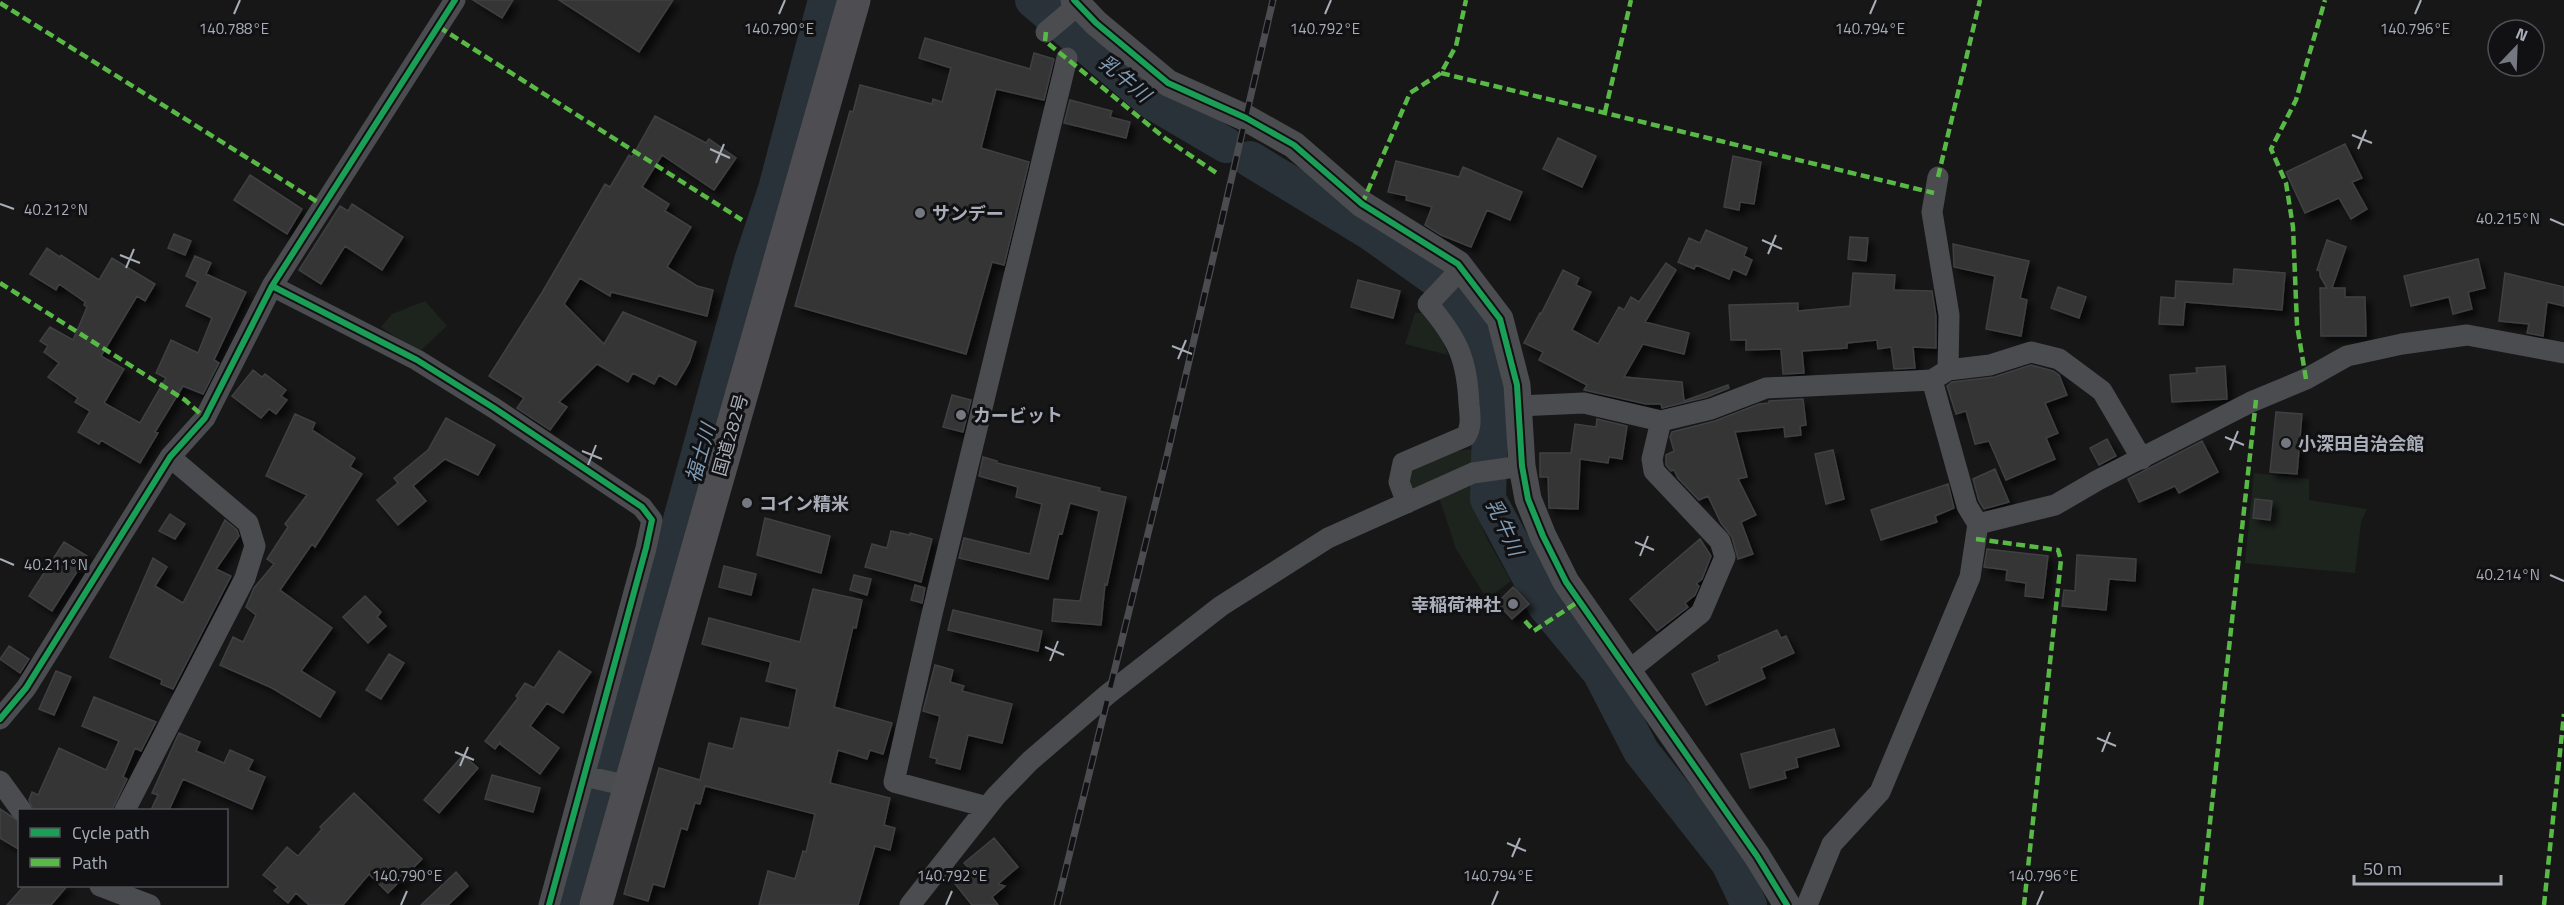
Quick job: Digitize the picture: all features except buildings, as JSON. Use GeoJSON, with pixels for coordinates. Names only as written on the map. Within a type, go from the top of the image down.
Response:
{"type":"FeatureCollection","features":[{"type":"Feature","properties":{"kind":"highway","name":"国道282号"},"geometry":{"type":"LineString","coordinates":[[596,905],[628,786],[854,0]]}},
{"type":"Feature","properties":{"kind":"street"},"geometry":{"type":"LineString","coordinates":[[0,719],[26,688],[170,457],[205,418],[272,286],[455,0]]}},
{"type":"Feature","properties":{"kind":"street"},"geometry":{"type":"LineString","coordinates":[[1046,32],[1075,4],[1168,83],[1246,118],[1294,145],[1362,204],[1458,264],[1500,319],[1517,385],[1522,466],[1528,499],[1552,555],[1566,582],[1757,855],[1787,905]]}},
{"type":"Feature","properties":{"kind":"street"},"geometry":{"type":"LineString","coordinates":[[987,807],[894,782],[932,614],[1067,58]]}},
{"type":"Feature","properties":{"kind":"street"},"geometry":{"type":"LineString","coordinates":[[1807,905],[1832,844],[1880,792],[1970,577],[1978,524],[1967,506],[1940,375],[1949,315],[1932,212],[1938,177]]}},
{"type":"Feature","properties":{"kind":"street"},"geometry":{"type":"LineString","coordinates":[[1407,503],[1399,482],[1403,463],[1466,436],[1470,429],[1468,385],[1461,353],[1450,330],[1428,304],[1461,269]]}},
{"type":"Feature","properties":{"kind":"street"},"geometry":{"type":"LineString","coordinates":[[272,286],[436,372],[642,507],[652,520],[586,777],[549,905]]}},
{"type":"Feature","properties":{"kind":"street"},"geometry":{"type":"LineString","coordinates":[[1978,524],[2055,505],[2098,480],[2251,402],[2306,379],[2347,357],[2402,344],[2467,335],[2564,353]]}},
{"type":"Feature","properties":{"kind":"street"},"geometry":{"type":"LineString","coordinates":[[1519,406],[1584,403],[1660,421],[1711,409],[1766,388],[1940,375],[1990,365],[2031,352],[2059,359],[2102,391],[2142,459]]}},
{"type":"Feature","properties":{"kind":"street"},"geometry":{"type":"LineString","coordinates":[[1627,672],[1701,613],[1725,557],[1720,541],[1654,471],[1652,459],[1660,421]]}},
{"type":"Feature","properties":{"kind":"street"},"geometry":{"type":"LineString","coordinates":[[126,809],[245,578],[255,546],[248,524],[170,457]]}},
{"type":"Feature","properties":{"kind":"street"},"geometry":{"type":"LineString","coordinates":[[910,905],[987,807],[1030,761],[1108,694],[1221,606],[1328,538],[1473,473],[1522,466]]}},
{"type":"Feature","properties":{"kind":"street"},"geometry":{"type":"LineString","coordinates":[[586,777],[628,786]]}},
{"type":"Feature","properties":{"kind":"street"},"geometry":{"type":"LineString","coordinates":[[0,781],[20,809]]}},
{"type":"Feature","properties":{"kind":"street"},"geometry":{"type":"LineString","coordinates":[[105,887],[150,905]]}},
{"type":"Feature","properties":{"kind":"shaded area"},"geometry":{"type":"Polygon","coordinates":[[[425,301],[447,326],[418,353],[381,327],[392,314],[425,301]]]}},
{"type":"Feature","properties":{"kind":"shaded area"},"geometry":{"type":"Polygon","coordinates":[[[1432,312],[1448,355],[1405,344],[1415,313],[1432,312]]]}},
{"type":"Feature","properties":{"kind":"shaded area"},"geometry":{"type":"Polygon","coordinates":[[[1474,449],[1474,466],[1408,493],[1412,466],[1438,453],[1474,449]]]}},
{"type":"Feature","properties":{"kind":"shaded area"},"geometry":{"type":"Polygon","coordinates":[[[2254,473],[2309,479],[2309,500],[2367,509],[2361,522],[2355,573],[2245,563],[2254,473]]]}},
{"type":"Feature","properties":{"kind":"shaded area"},"geometry":{"type":"Polygon","coordinates":[[[1474,479],[1477,512],[1486,537],[1511,581],[1487,599],[1456,549],[1438,494],[1474,479]]]}},
{"type":"Feature","properties":{"kind":"waterway","name":"福士川"},"geometry":{"type":"LineString","coordinates":[[569,905],[637,680],[752,261],[776,189],[826,0]]}},
{"type":"Feature","properties":{"kind":"waterway","name":"乳牛川"},"geometry":{"type":"LineString","coordinates":[[1033,0],[1153,102],[1226,145]]}},
{"type":"Feature","properties":{"kind":"waterway","name":"乳牛川"},"geometry":{"type":"LineString","coordinates":[[1250,159],[1370,232],[1436,279],[1464,311],[1491,391],[1488,499],[1545,605],[1600,672],[1641,751],[1729,863],[1749,905]]}},
{"type":"Feature","properties":{"kind":"railway"},"geometry":{"type":"LineString","coordinates":[[1057,905],[1167,456],[1273,0]]}},
{"type":"Feature","properties":{"kind":"marked path"},"geometry":{"type":"LineString","coordinates":[[1362,204],[1410,93],[1441,73],[1456,46],[1466,0]]}},
{"type":"Feature","properties":{"kind":"marked path"},"geometry":{"type":"LineString","coordinates":[[1605,112],[1631,0]]}},
{"type":"Feature","properties":{"kind":"marked path"},"geometry":{"type":"LineString","coordinates":[[1938,177],[1980,0]]}},
{"type":"Feature","properties":{"kind":"marked path"},"geometry":{"type":"LineString","coordinates":[[2306,379],[2297,325],[2293,227],[2286,183],[2271,149],[2296,100],[2325,0]]}},
{"type":"Feature","properties":{"kind":"marked path"},"geometry":{"type":"LineString","coordinates":[[0,3],[324,206]]}},
{"type":"Feature","properties":{"kind":"marked path"},"geometry":{"type":"LineString","coordinates":[[439,27],[742,220]]}},
{"type":"Feature","properties":{"kind":"marked path"},"geometry":{"type":"LineString","coordinates":[[1046,32],[1045,41],[1166,139],[1218,174]]}},
{"type":"Feature","properties":{"kind":"marked path"},"geometry":{"type":"LineString","coordinates":[[1441,73],[1934,193]]}},
{"type":"Feature","properties":{"kind":"marked path"},"geometry":{"type":"LineString","coordinates":[[0,283],[185,400],[205,418]]}},
{"type":"Feature","properties":{"kind":"marked path"},"geometry":{"type":"LineString","coordinates":[[2201,905],[2256,400]]}},
{"type":"Feature","properties":{"kind":"marked path"},"geometry":{"type":"LineString","coordinates":[[1976,539],[2058,550],[2061,560],[2024,905]]}},
{"type":"Feature","properties":{"kind":"marked path"},"geometry":{"type":"LineString","coordinates":[[1525,621],[1534,631],[1579,601]]}},
{"type":"Feature","properties":{"kind":"marked path"},"geometry":{"type":"LineString","coordinates":[[2544,905],[2564,714]]}},
{"type":"Feature","properties":{"kind":"cycle path"},"geometry":{"type":"LineString","coordinates":[[0,719],[26,688],[170,457],[205,418],[272,286],[455,0]]}},
{"type":"Feature","properties":{"kind":"cycle path"},"geometry":{"type":"LineString","coordinates":[[1074,0],[1096,23],[1168,83],[1246,118],[1294,145],[1362,204],[1458,264],[1500,319],[1517,385],[1522,466],[1528,499],[1566,582],[1757,856],[1787,905]]}},
{"type":"Feature","properties":{"kind":"cycle path"},"geometry":{"type":"LineString","coordinates":[[272,286],[417,360],[494,408],[642,507],[652,520],[549,905]]}},
{"type":"Feature","properties":{"kind":"place","name":"サンデー"},"geometry":{"type":"Point","coordinates":[920,213]}},
{"type":"Feature","properties":{"kind":"place","name":"カービット"},"geometry":{"type":"Point","coordinates":[961,415]}},
{"type":"Feature","properties":{"kind":"place","name":"小深田自治会館"},"geometry":{"type":"Point","coordinates":[2286,443]}},
{"type":"Feature","properties":{"kind":"place","name":"コイン精米"},"geometry":{"type":"Point","coordinates":[747,503]}},
{"type":"Feature","properties":{"kind":"place","name":"幸稲荷神社"},"geometry":{"type":"Point","coordinates":[1513,604]}}]}
